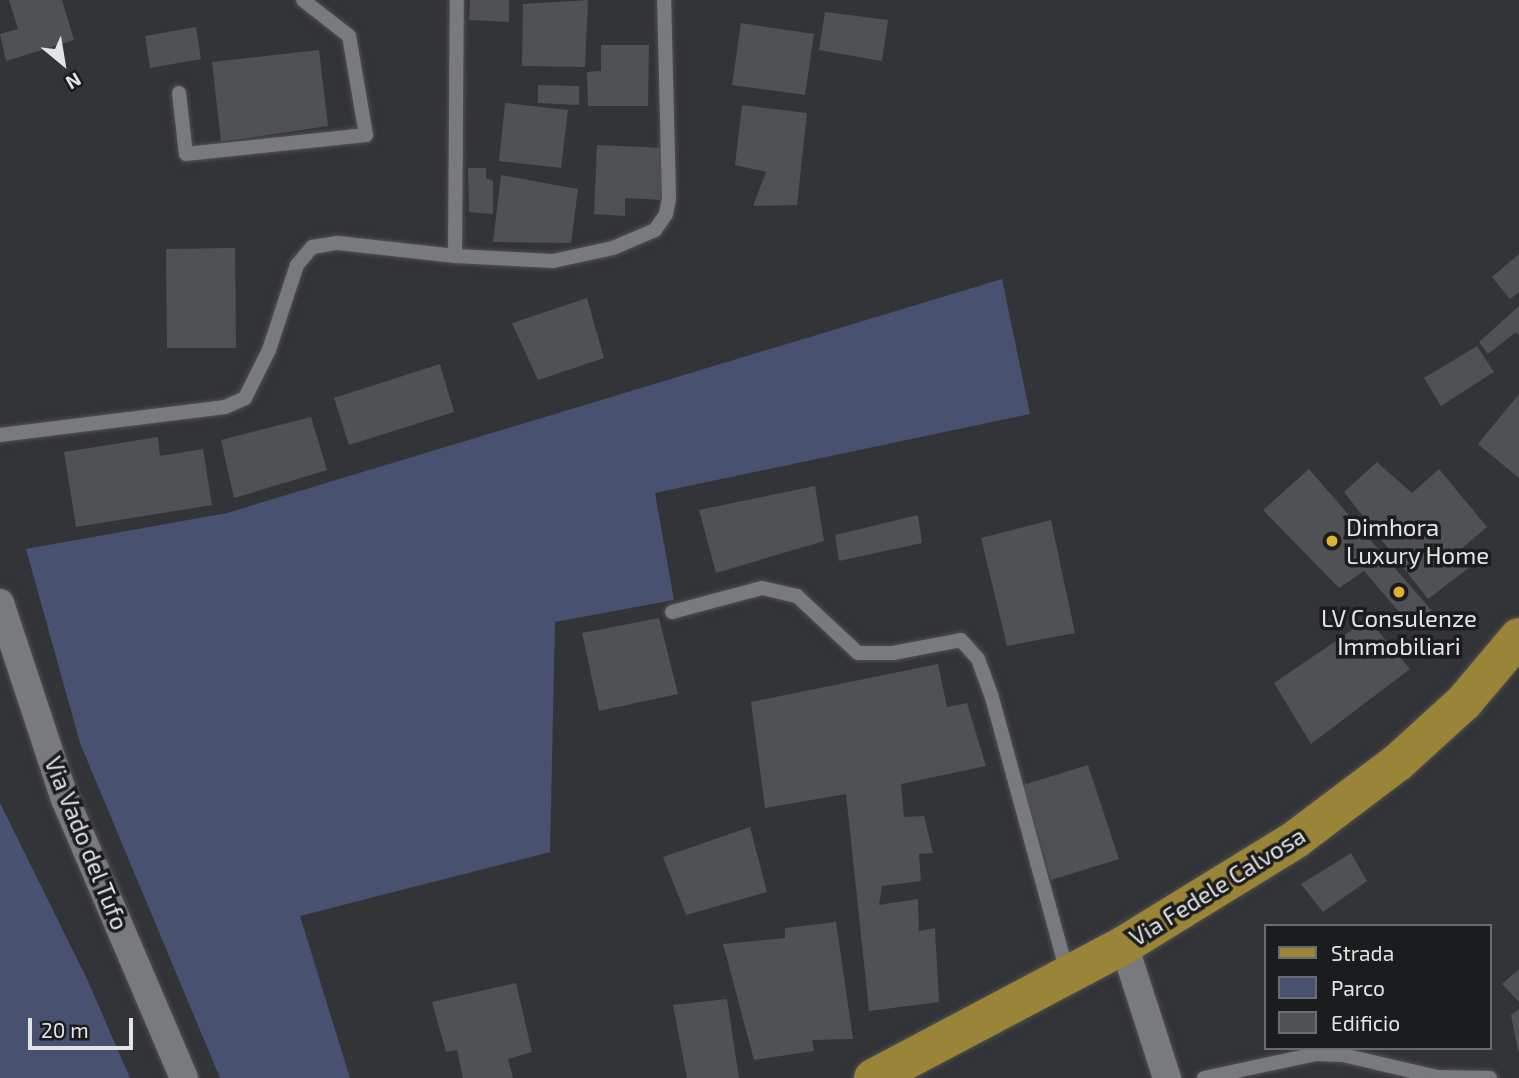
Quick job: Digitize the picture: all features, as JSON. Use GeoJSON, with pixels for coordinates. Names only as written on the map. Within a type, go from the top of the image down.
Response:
{"type":"FeatureCollection","features":[{"type":"Feature","properties":{"kind":"main road","name":"Via Fedele Calvosa"},"geometry":{"type":"LineString","coordinates":[[873,1078],[1125,945],[1296,839],[1397,763],[1464,702],[1519,637]]}},
{"type":"Feature","properties":{"kind":"street","name":"Via Vado del Tufo"},"geometry":{"type":"LineString","coordinates":[[0,603],[65,799],[184,1078]]}},
{"type":"Feature","properties":{"kind":"street"},"geometry":{"type":"LineString","coordinates":[[1125,945],[1167,1078]]}},
{"type":"Feature","properties":{"kind":"lane"},"geometry":{"type":"LineString","coordinates":[[179,93],[186,154],[366,135],[349,36],[303,0]]}},
{"type":"Feature","properties":{"kind":"lane"},"geometry":{"type":"LineString","coordinates":[[455,256],[457,0]]}},
{"type":"Feature","properties":{"kind":"lane"},"geometry":{"type":"LineString","coordinates":[[0,435],[225,407],[245,398],[269,350],[297,265],[312,247],[338,243],[455,256],[553,261],[613,248],[655,229],[666,214],[668,199],[664,0]]}},
{"type":"Feature","properties":{"kind":"lane"},"geometry":{"type":"LineString","coordinates":[[673,612],[762,588],[797,596],[858,653],[893,653],[961,640],[978,659],[991,694],[1068,975]]}},
{"type":"Feature","properties":{"kind":"lane"},"geometry":{"type":"LineString","coordinates":[[1205,1078],[1316,1054],[1343,1055],[1437,1077],[1490,1078]]}},
{"type":"Feature","properties":{"kind":"green space"},"geometry":{"type":"Polygon","coordinates":[[[1002,279],[1030,414],[655,493],[674,600],[555,622],[550,852],[300,916],[350,1078],[220,1078],[80,743],[26,549],[227,513],[1002,279]]]}},
{"type":"Feature","properties":{"kind":"green space"},"geometry":{"type":"Polygon","coordinates":[[[0,803],[87,979],[130,1078],[0,1078],[0,803]]]}},
{"type":"Feature","properties":{"kind":"building"},"geometry":{"type":"Polygon","coordinates":[[[9,0],[62,0],[74,40],[6,61],[0,34],[18,29],[9,0]]]}},
{"type":"Feature","properties":{"kind":"building"},"geometry":{"type":"Polygon","coordinates":[[[470,0],[509,0],[509,22],[469,20],[470,0]]]}},
{"type":"Feature","properties":{"kind":"building"},"geometry":{"type":"Polygon","coordinates":[[[588,0],[585,67],[522,66],[523,4],[588,0]]]}},
{"type":"Feature","properties":{"kind":"building"},"geometry":{"type":"Polygon","coordinates":[[[825,12],[888,20],[882,61],[819,50],[825,12]]]}},
{"type":"Feature","properties":{"kind":"building"},"geometry":{"type":"Polygon","coordinates":[[[741,23],[814,34],[805,95],[732,85],[741,23]]]}},
{"type":"Feature","properties":{"kind":"building"},"geometry":{"type":"Polygon","coordinates":[[[196,27],[201,59],[150,68],[145,36],[196,27]]]}},
{"type":"Feature","properties":{"kind":"building"},"geometry":{"type":"Polygon","coordinates":[[[601,45],[649,45],[648,106],[588,106],[587,72],[601,71],[601,45]]]}},
{"type":"Feature","properties":{"kind":"building"},"geometry":{"type":"Polygon","coordinates":[[[319,50],[328,126],[221,142],[212,62],[319,50]]]}},
{"type":"Feature","properties":{"kind":"building"},"geometry":{"type":"Polygon","coordinates":[[[538,85],[579,86],[579,105],[538,103],[538,85]]]}},
{"type":"Feature","properties":{"kind":"building"},"geometry":{"type":"Polygon","coordinates":[[[505,103],[568,110],[561,168],[499,161],[505,103]]]}},
{"type":"Feature","properties":{"kind":"building"},"geometry":{"type":"Polygon","coordinates":[[[742,105],[807,113],[797,205],[753,206],[766,172],[735,165],[742,105]]]}},
{"type":"Feature","properties":{"kind":"building"},"geometry":{"type":"Polygon","coordinates":[[[597,145],[664,148],[661,200],[625,198],[625,216],[594,214],[597,145]]]}},
{"type":"Feature","properties":{"kind":"building"},"geometry":{"type":"Polygon","coordinates":[[[468,168],[486,168],[486,178],[493,181],[493,214],[469,212],[468,168]]]}},
{"type":"Feature","properties":{"kind":"building"},"geometry":{"type":"Polygon","coordinates":[[[501,175],[578,189],[571,243],[493,242],[501,175]]]}},
{"type":"Feature","properties":{"kind":"building"},"geometry":{"type":"Polygon","coordinates":[[[235,248],[236,348],[167,348],[166,249],[235,248]]]}},
{"type":"Feature","properties":{"kind":"building"},"geometry":{"type":"Polygon","coordinates":[[[1519,254],[1519,292],[1510,299],[1492,277],[1519,254]]]}},
{"type":"Feature","properties":{"kind":"building"},"geometry":{"type":"Polygon","coordinates":[[[587,298],[604,358],[538,380],[512,323],[587,298]]]}},
{"type":"Feature","properties":{"kind":"building"},"geometry":{"type":"Polygon","coordinates":[[[1519,306],[1519,336],[1516,332],[1488,354],[1479,342],[1519,306]]]}},
{"type":"Feature","properties":{"kind":"building"},"geometry":{"type":"Polygon","coordinates":[[[1477,346],[1494,372],[1441,406],[1424,378],[1477,346]]]}},
{"type":"Feature","properties":{"kind":"building"},"geometry":{"type":"Polygon","coordinates":[[[440,364],[454,412],[349,445],[334,398],[440,364]]]}},
{"type":"Feature","properties":{"kind":"building"},"geometry":{"type":"Polygon","coordinates":[[[1519,394],[1519,478],[1478,444],[1519,394]]]}},
{"type":"Feature","properties":{"kind":"building"},"geometry":{"type":"Polygon","coordinates":[[[311,417],[327,470],[234,498],[221,440],[311,417]]]}},
{"type":"Feature","properties":{"kind":"building"},"geometry":{"type":"Polygon","coordinates":[[[158,437],[160,456],[203,449],[212,505],[76,527],[64,452],[158,437]]]}},
{"type":"Feature","properties":{"kind":"building"},"geometry":{"type":"Polygon","coordinates":[[[1377,462],[1412,493],[1439,469],[1487,527],[1460,550],[1470,567],[1428,599],[1344,492],[1377,462]]]}},
{"type":"Feature","properties":{"kind":"building","name":"Dimhora Luxury Home"},"geometry":{"type":"Polygon","coordinates":[[[1309,469],[1432,611],[1412,627],[1364,571],[1339,588],[1263,510],[1309,469]]]}},
{"type":"Feature","properties":{"kind":"building"},"geometry":{"type":"Polygon","coordinates":[[[815,486],[824,541],[716,573],[699,510],[815,486]]]}},
{"type":"Feature","properties":{"kind":"building"},"geometry":{"type":"Polygon","coordinates":[[[918,515],[922,543],[839,561],[835,535],[918,515]]]}},
{"type":"Feature","properties":{"kind":"building"},"geometry":{"type":"Polygon","coordinates":[[[1051,520],[1075,633],[1007,646],[981,538],[1051,520]]]}},
{"type":"Feature","properties":{"kind":"building"},"geometry":{"type":"Polygon","coordinates":[[[659,618],[678,694],[599,711],[582,633],[659,618]]]}},
{"type":"Feature","properties":{"kind":"building"},"geometry":{"type":"Polygon","coordinates":[[[1368,619],[1410,669],[1311,744],[1274,683],[1368,619]]]}},
{"type":"Feature","properties":{"kind":"building"},"geometry":{"type":"Polygon","coordinates":[[[938,664],[947,707],[967,703],[986,766],[901,784],[904,817],[924,816],[933,853],[919,854],[921,881],[882,886],[879,905],[918,899],[919,931],[935,928],[939,1002],[869,1011],[846,794],[765,808],[751,702],[938,664]]]}},
{"type":"Feature","properties":{"kind":"building"},"geometry":{"type":"Polygon","coordinates":[[[1088,765],[1119,859],[1051,880],[1023,785],[1088,765]]]}},
{"type":"Feature","properties":{"kind":"building"},"geometry":{"type":"Polygon","coordinates":[[[750,827],[767,892],[686,915],[663,857],[750,827]]]}},
{"type":"Feature","properties":{"kind":"building"},"geometry":{"type":"Polygon","coordinates":[[[1351,853],[1367,881],[1323,912],[1301,884],[1351,853]]]}},
{"type":"Feature","properties":{"kind":"building"},"geometry":{"type":"Polygon","coordinates":[[[836,922],[853,1039],[812,1040],[814,1051],[754,1060],[723,944],[785,938],[785,928],[836,922]]]}},
{"type":"Feature","properties":{"kind":"building"},"geometry":{"type":"Polygon","coordinates":[[[1519,969],[1519,1002],[1502,984],[1519,969]]]}},
{"type":"Feature","properties":{"kind":"building"},"geometry":{"type":"Polygon","coordinates":[[[516,983],[532,1052],[508,1059],[513,1078],[463,1078],[457,1050],[446,1052],[432,1002],[516,983]]]}},
{"type":"Feature","properties":{"kind":"building"},"geometry":{"type":"Polygon","coordinates":[[[727,999],[739,1078],[687,1078],[673,1005],[727,999]]]}},
{"type":"Feature","properties":{"kind":"building"},"geometry":{"type":"Polygon","coordinates":[[[1519,1009],[1519,1051],[1518,1051],[1511,1015],[1519,1009]]]}},
{"type":"Feature","properties":{"kind":"place","name":"Dimhora Luxury Home"},"geometry":{"type":"Point","coordinates":[1332,541]}},
{"type":"Feature","properties":{"kind":"place","name":"LV Consulenze Immobiliari"},"geometry":{"type":"Point","coordinates":[1399,592]}}]}
